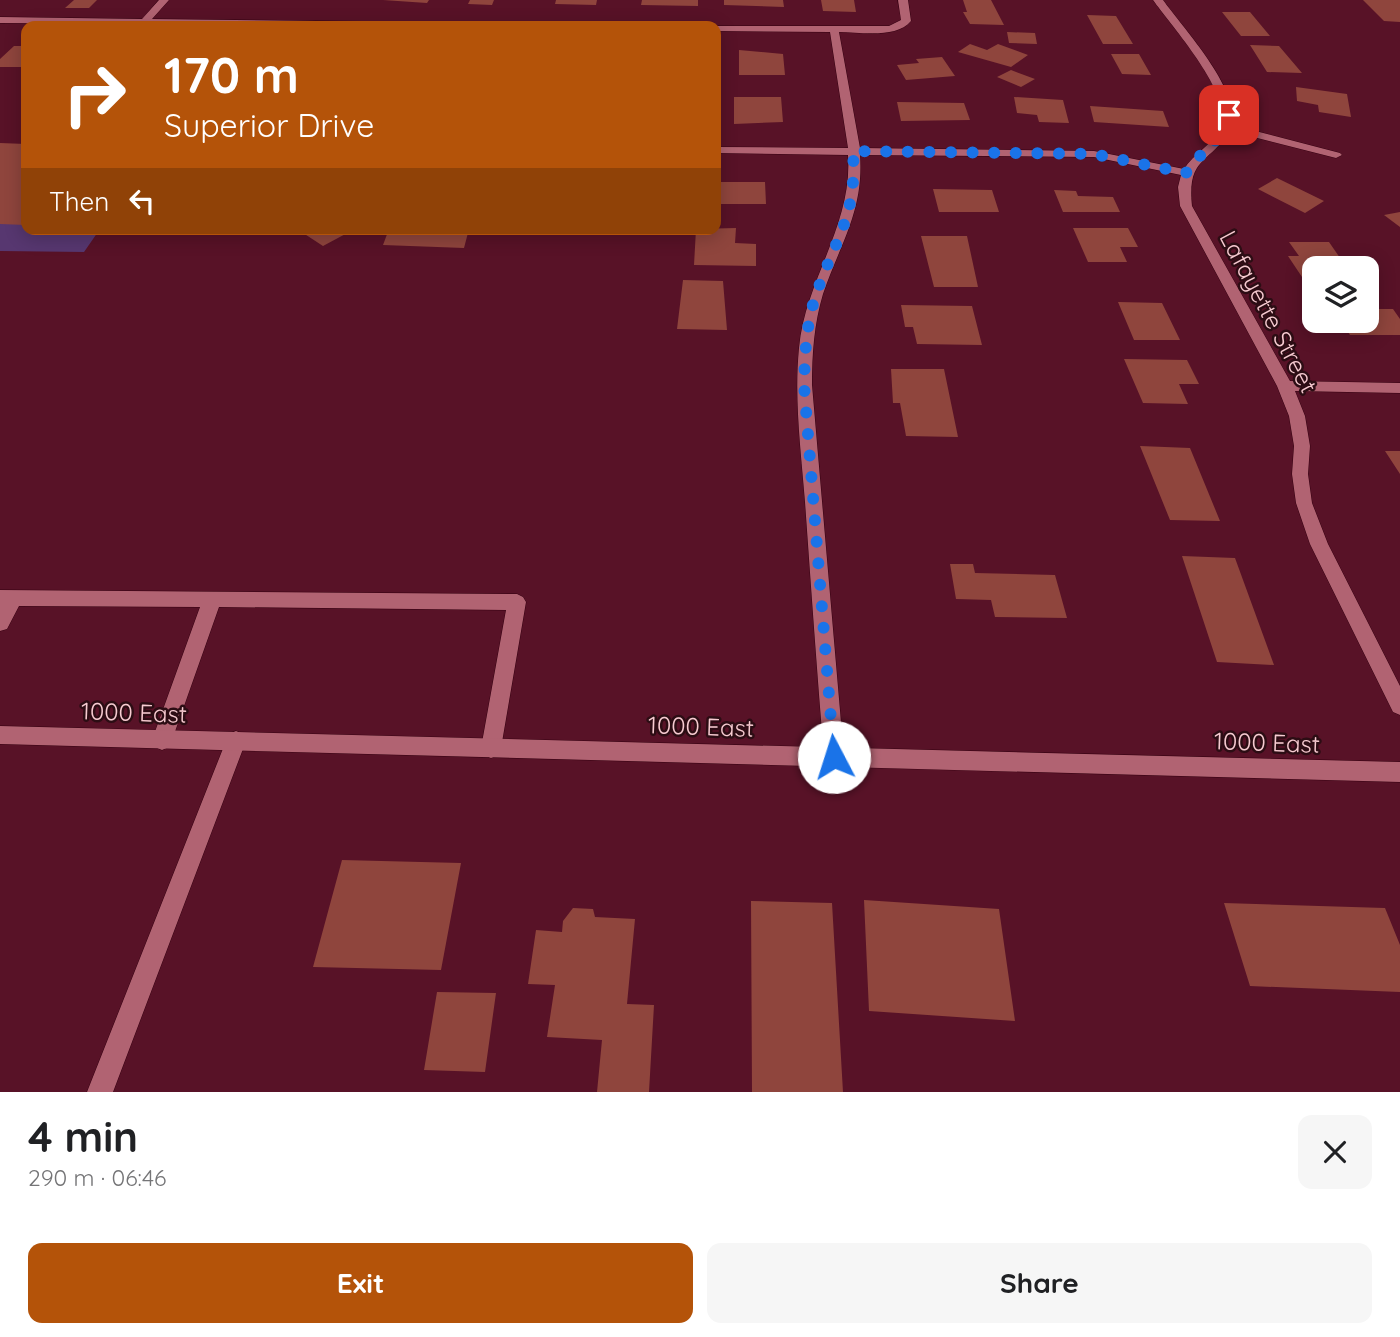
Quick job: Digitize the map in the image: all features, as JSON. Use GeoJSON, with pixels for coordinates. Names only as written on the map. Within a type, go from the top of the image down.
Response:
{"type":"FeatureCollection","features":[{"type":"Feature","properties":{"kind":"street"},"geometry":{"type":"LineString","coordinates":[[145,21],[164,0]]}},
{"type":"Feature","properties":{"kind":"street"},"geometry":{"type":"LineString","coordinates":[[721,28],[834,29],[901,26],[906,14],[903,0]]}},
{"type":"Feature","properties":{"kind":"street"},"geometry":{"type":"LineString","coordinates":[[721,150],[1094,154],[1186,173],[1195,159],[1214,143],[1226,127],[1229,115],[1221,90],[1158,0]]}},
{"type":"Feature","properties":{"kind":"street"},"geometry":{"type":"LineString","coordinates":[[0,20],[48,21]]}},
{"type":"Feature","properties":{"kind":"street"},"geometry":{"type":"LineString","coordinates":[[834,29],[853,151],[855,184],[849,218],[816,294],[805,337],[804,385],[834,757]]}},
{"type":"Feature","properties":{"kind":"street"},"geometry":{"type":"LineString","coordinates":[[1226,127],[1336,155]]}},
{"type":"Feature","properties":{"kind":"street","name":"Lafayette Street"},"geometry":{"type":"LineString","coordinates":[[1186,173],[1182,189],[1186,206],[1285,386],[1297,416],[1302,446],[1300,474],[1304,503],[1319,544],[1400,706]]}},
{"type":"Feature","properties":{"kind":"street"},"geometry":{"type":"LineString","coordinates":[[1285,386],[1400,388]]}},
{"type":"Feature","properties":{"kind":"street"},"geometry":{"type":"LineString","coordinates":[[0,623],[7,598],[517,602],[491,748]]}},
{"type":"Feature","properties":{"kind":"street"},"geometry":{"type":"LineString","coordinates":[[162,740],[212,600]]}},
{"type":"Feature","properties":{"kind":"street","name":"1000 East"},"geometry":{"type":"LineString","coordinates":[[0,735],[1400,772]]}},
{"type":"Feature","properties":{"kind":"street"},"geometry":{"type":"LineString","coordinates":[[100,1092],[236,741]]}},
{"type":"Feature","properties":{"kind":"shaded area"},"geometry":{"type":"Polygon","coordinates":[[[0,224],[21,224],[21,235],[96,235],[84,252],[0,251],[0,224]]]}},
{"type":"Feature","properties":{"kind":"building"},"geometry":{"type":"Polygon","coordinates":[[[74,0],[97,0],[89,8],[65,8],[74,0]]]}},
{"type":"Feature","properties":{"kind":"building"},"geometry":{"type":"Polygon","coordinates":[[[383,0],[429,0],[427,3],[383,0]]]}},
{"type":"Feature","properties":{"kind":"building"},"geometry":{"type":"Polygon","coordinates":[[[470,0],[494,0],[492,5],[468,4],[470,0]]]}},
{"type":"Feature","properties":{"kind":"building"},"geometry":{"type":"Polygon","coordinates":[[[556,0],[597,0],[596,5],[555,4],[556,0]]]}},
{"type":"Feature","properties":{"kind":"building"},"geometry":{"type":"Polygon","coordinates":[[[642,0],[698,0],[698,6],[641,5],[642,0]]]}},
{"type":"Feature","properties":{"kind":"building"},"geometry":{"type":"Polygon","coordinates":[[[724,0],[783,0],[784,7],[724,5],[724,0]]]}},
{"type":"Feature","properties":{"kind":"building"},"geometry":{"type":"Polygon","coordinates":[[[821,0],[854,0],[856,12],[823,11],[821,0]]]}},
{"type":"Feature","properties":{"kind":"building"},"geometry":{"type":"Polygon","coordinates":[[[963,0],[991,0],[1004,25],[970,24],[963,12],[967,12],[963,0]]]}},
{"type":"Feature","properties":{"kind":"building"},"geometry":{"type":"Polygon","coordinates":[[[1363,0],[1400,0],[1400,22],[1384,21],[1363,0]]]}},
{"type":"Feature","properties":{"kind":"building"},"geometry":{"type":"Polygon","coordinates":[[[1222,12],[1250,12],[1270,36],[1241,36],[1222,12]]]}},
{"type":"Feature","properties":{"kind":"building"},"geometry":{"type":"Polygon","coordinates":[[[1087,15],[1116,16],[1133,44],[1103,44],[1087,15]]]}},
{"type":"Feature","properties":{"kind":"building"},"geometry":{"type":"Polygon","coordinates":[[[1007,32],[1035,33],[1037,44],[1009,43],[1007,32]]]}},
{"type":"Feature","properties":{"kind":"building"},"geometry":{"type":"Polygon","coordinates":[[[970,44],[987,50],[998,44],[1028,55],[1011,67],[958,52],[970,44]]]}},
{"type":"Feature","properties":{"kind":"building"},"geometry":{"type":"Polygon","coordinates":[[[1250,45],[1279,46],[1302,73],[1267,72],[1250,45]]]}},
{"type":"Feature","properties":{"kind":"building"},"geometry":{"type":"Polygon","coordinates":[[[14,46],[21,46],[21,67],[0,67],[0,59],[14,46]]]}},
{"type":"Feature","properties":{"kind":"building"},"geometry":{"type":"Polygon","coordinates":[[[739,50],[783,54],[785,75],[739,75],[739,50]]]}},
{"type":"Feature","properties":{"kind":"building"},"geometry":{"type":"Polygon","coordinates":[[[1111,54],[1139,54],[1151,75],[1122,74],[1111,54]]]}},
{"type":"Feature","properties":{"kind":"building"},"geometry":{"type":"Polygon","coordinates":[[[942,57],[955,76],[906,80],[897,65],[919,63],[916,59],[942,57]]]}},
{"type":"Feature","properties":{"kind":"building"},"geometry":{"type":"Polygon","coordinates":[[[1011,70],[1035,79],[1021,87],[997,77],[1011,70]]]}},
{"type":"Feature","properties":{"kind":"building"},"geometry":{"type":"Polygon","coordinates":[[[1296,87],[1347,94],[1351,117],[1319,112],[1318,105],[1297,101],[1296,87]]]}},
{"type":"Feature","properties":{"kind":"building"},"geometry":{"type":"Polygon","coordinates":[[[734,97],[781,97],[783,122],[734,124],[734,97]]]}},
{"type":"Feature","properties":{"kind":"building"},"geometry":{"type":"Polygon","coordinates":[[[1014,97],[1063,100],[1069,123],[1039,122],[1037,115],[1017,113],[1014,97]]]}},
{"type":"Feature","properties":{"kind":"building"},"geometry":{"type":"Polygon","coordinates":[[[897,102],[964,103],[970,120],[901,121],[897,102]]]}},
{"type":"Feature","properties":{"kind":"building"},"geometry":{"type":"Polygon","coordinates":[[[1090,106],[1163,111],[1169,127],[1094,122],[1090,106]]]}},
{"type":"Feature","properties":{"kind":"building"},"geometry":{"type":"Polygon","coordinates":[[[0,143],[21,144],[21,225],[0,224],[0,143]]]}},
{"type":"Feature","properties":{"kind":"building"},"geometry":{"type":"Polygon","coordinates":[[[1277,178],[1324,201],[1305,213],[1258,189],[1277,178]]]}},
{"type":"Feature","properties":{"kind":"building"},"geometry":{"type":"Polygon","coordinates":[[[721,182],[765,182],[766,204],[721,204],[721,182]]]}},
{"type":"Feature","properties":{"kind":"building"},"geometry":{"type":"Polygon","coordinates":[[[933,189],[992,190],[999,212],[939,212],[933,189]]]}},
{"type":"Feature","properties":{"kind":"building"},"geometry":{"type":"Polygon","coordinates":[[[1054,190],[1076,191],[1078,196],[1113,197],[1120,212],[1063,212],[1054,190]]]}},
{"type":"Feature","properties":{"kind":"building"},"geometry":{"type":"Polygon","coordinates":[[[1400,212],[1400,227],[1384,215],[1400,212]]]}},
{"type":"Feature","properties":{"kind":"building"},"geometry":{"type":"Polygon","coordinates":[[[721,228],[736,228],[735,243],[756,244],[756,266],[694,265],[696,235],[721,235],[721,228]]]}},
{"type":"Feature","properties":{"kind":"building"},"geometry":{"type":"Polygon","coordinates":[[[1073,228],[1128,228],[1138,247],[1120,247],[1127,262],[1088,262],[1073,228]]]}},
{"type":"Feature","properties":{"kind":"building"},"geometry":{"type":"Polygon","coordinates":[[[306,235],[344,235],[323,246],[306,235]]]}},
{"type":"Feature","properties":{"kind":"building"},"geometry":{"type":"Polygon","coordinates":[[[387,235],[467,235],[464,248],[383,245],[387,235]]]}},
{"type":"Feature","properties":{"kind":"building"},"geometry":{"type":"Polygon","coordinates":[[[921,236],[967,236],[978,287],[934,287],[921,236]]]}},
{"type":"Feature","properties":{"kind":"building"},"geometry":{"type":"Polygon","coordinates":[[[1289,242],[1329,242],[1339,256],[1302,256],[1302,277],[1288,256],[1299,256],[1289,242]]]}},
{"type":"Feature","properties":{"kind":"building"},"geometry":{"type":"Polygon","coordinates":[[[683,280],[723,281],[727,330],[677,329],[683,280]]]}},
{"type":"Feature","properties":{"kind":"building"},"geometry":{"type":"Polygon","coordinates":[[[1118,302],[1162,303],[1180,340],[1134,340],[1118,302]]]}},
{"type":"Feature","properties":{"kind":"building"},"geometry":{"type":"Polygon","coordinates":[[[901,305],[972,306],[982,345],[917,344],[913,327],[905,327],[901,305]]]}},
{"type":"Feature","properties":{"kind":"building"},"geometry":{"type":"Polygon","coordinates":[[[1379,309],[1393,309],[1400,319],[1400,335],[1349,333],[1379,333],[1379,309]]]}},
{"type":"Feature","properties":{"kind":"building"},"geometry":{"type":"Polygon","coordinates":[[[1124,359],[1187,360],[1199,384],[1179,384],[1188,404],[1143,403],[1124,359]]]}},
{"type":"Feature","properties":{"kind":"building"},"geometry":{"type":"Polygon","coordinates":[[[891,369],[944,369],[958,437],[906,436],[900,403],[893,403],[891,369]]]}},
{"type":"Feature","properties":{"kind":"building"},"geometry":{"type":"Polygon","coordinates":[[[1140,446],[1190,448],[1220,521],[1170,520],[1140,446]]]}},
{"type":"Feature","properties":{"kind":"building"},"geometry":{"type":"Polygon","coordinates":[[[1385,451],[1400,451],[1400,474],[1385,451]]]}},
{"type":"Feature","properties":{"kind":"building"},"geometry":{"type":"Polygon","coordinates":[[[1182,556],[1235,558],[1274,665],[1217,662],[1182,556]]]}},
{"type":"Feature","properties":{"kind":"building"},"geometry":{"type":"Polygon","coordinates":[[[950,564],[973,564],[975,573],[1055,575],[1067,618],[995,617],[991,600],[956,599],[950,564]]]}},
{"type":"Feature","properties":{"kind":"building"},"geometry":{"type":"Polygon","coordinates":[[[342,860],[461,863],[441,970],[313,967],[342,860]]]}},
{"type":"Feature","properties":{"kind":"building"},"geometry":{"type":"Polygon","coordinates":[[[864,900],[999,909],[1015,1021],[869,1011],[864,900]]]}},
{"type":"Feature","properties":{"kind":"building"},"geometry":{"type":"Polygon","coordinates":[[[751,901],[832,903],[843,1092],[752,1092],[751,901]]]}},
{"type":"Feature","properties":{"kind":"building"},"geometry":{"type":"Polygon","coordinates":[[[1224,903],[1385,908],[1400,945],[1400,992],[1250,986],[1224,903]]]}},
{"type":"Feature","properties":{"kind":"building"},"geometry":{"type":"Polygon","coordinates":[[[573,908],[593,909],[595,917],[635,919],[627,1004],[654,1005],[649,1092],[597,1092],[602,1040],[547,1037],[555,985],[528,984],[536,930],[562,932],[563,921],[573,908]]]}},
{"type":"Feature","properties":{"kind":"building"},"geometry":{"type":"Polygon","coordinates":[[[437,992],[496,993],[485,1072],[424,1070],[437,992]]]}},
{"type":"Feature","properties":{"kind":"route"},"geometry":{"type":"LineString","coordinates":[[834,757],[804,385],[805,337],[816,294],[849,218],[855,184],[853,151],[1094,154],[1149,163],[1186,173],[1195,159],[1214,143],[1226,127],[1229,115]]}}]}
